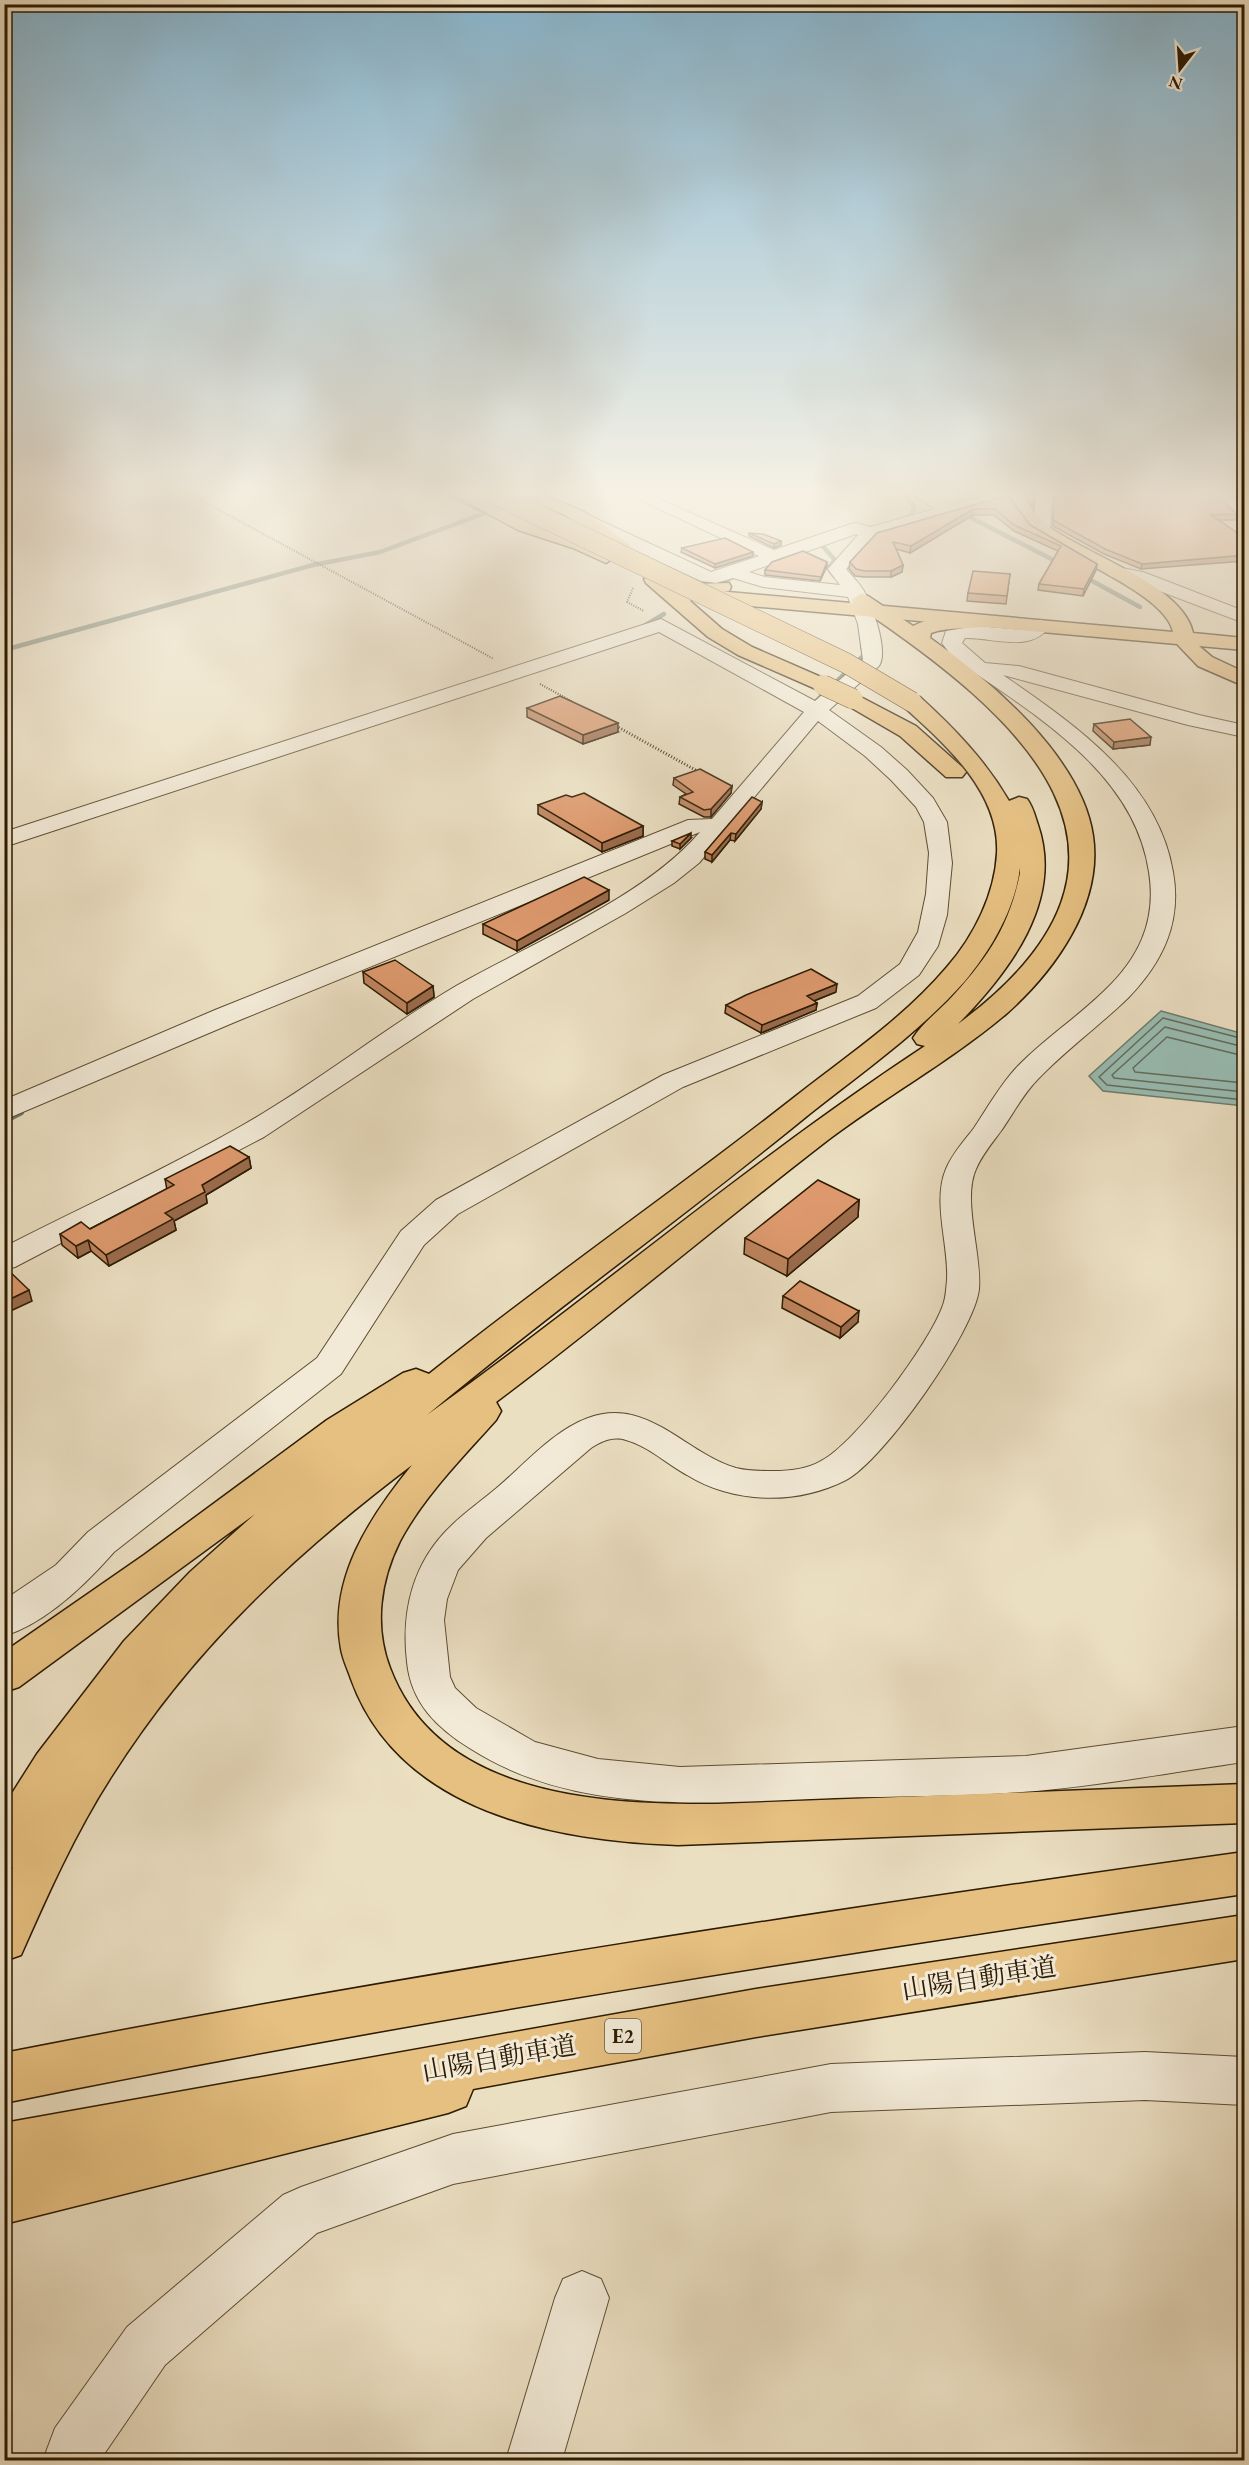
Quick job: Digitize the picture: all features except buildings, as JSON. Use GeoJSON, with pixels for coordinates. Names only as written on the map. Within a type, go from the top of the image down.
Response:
{"type":"FeatureCollection","features":[{"type":"Feature","properties":{"kind":"main road"},"geometry":{"type":"LineString","coordinates":[[690,606],[703,625],[815,703],[854,699],[909,731],[946,764],[962,782],[973,800],[988,837],[996,876],[996,908]]}},
{"type":"Feature","properties":{"kind":"main road"},"geometry":{"type":"LineString","coordinates":[[728,606],[836,658],[952,727],[975,746],[1006,782],[1025,818],[1031,837],[1032,876],[1021,921],[993,968],[953,1012],[856,1105]]}},
{"type":"Feature","properties":{"kind":"main road"},"geometry":{"type":"LineString","coordinates":[[4,1939],[63,1814],[98,1759],[161,1673],[216,1611],[318,1519],[562,1334],[856,1105],[968,1029],[997,1006],[1023,981],[1062,927],[1074,901],[1081,875],[1080,825],[1072,801],[1060,777],[1031,737],[1004,709],[924,644],[869,606]]}},
{"type":"Feature","properties":{"kind":"main road"},"geometry":{"type":"LineString","coordinates":[[885,606],[984,621],[1041,626],[1184,634],[1245,634]]}},
{"type":"Feature","properties":{"kind":"main road"},"geometry":{"type":"LineString","coordinates":[[896,606],[1184,634],[1245,644]]}},
{"type":"Feature","properties":{"kind":"main road"},"geometry":{"type":"LineString","coordinates":[[1163,606],[1180,619],[1190,648],[1201,657],[1245,680]]}},
{"type":"Feature","properties":{"kind":"main road"},"geometry":{"type":"LineString","coordinates":[[924,644],[920,635],[925,627],[942,622],[984,621]]}},
{"type":"Feature","properties":{"kind":"main road"},"geometry":{"type":"LineString","coordinates":[[4,1850],[34,1798],[104,1695],[143,1646],[191,1595],[292,1505],[524,1317],[678,1203],[910,1019],[957,972],[974,950],[996,908],[1007,874],[1008,836],[996,798],[987,782],[960,747],[912,702]]}},
{"type":"Feature","properties":{"kind":"main road"},"geometry":{"type":"LineString","coordinates":[[4,1674],[158,1566],[340,1429],[524,1317]]}},
{"type":"Feature","properties":{"kind":"main road"},"geometry":{"type":"LineString","coordinates":[[562,1334],[482,1412],[420,1482],[394,1515],[376,1545],[364,1580],[358,1613],[360,1646],[371,1679],[388,1713],[416,1744],[448,1771],[488,1791],[533,1807],[586,1817],[645,1822],[719,1824],[1245,1804]]}},
{"type":"Feature","properties":{"kind":"main road"},"geometry":{"type":"LineString","coordinates":[[9,2077],[294,2022],[573,1974],[1245,1873]]}},
{"type":"Feature","properties":{"kind":"main road","name":"山陽自動車道"},"geometry":{"type":"LineString","coordinates":[[4,2150],[756,2013],[1245,1937]]}},
{"type":"Feature","properties":{"kind":"main road"},"geometry":{"type":"LineString","coordinates":[[4,2197],[756,2013]]}},
{"type":"Feature","properties":{"kind":"street"},"geometry":{"type":"LineString","coordinates":[[4,1260],[254,1131],[464,993],[617,908],[665,878],[691,858],[720,826],[815,703],[872,662],[874,655],[866,606]]}},
{"type":"Feature","properties":{"kind":"street"},"geometry":{"type":"LineString","coordinates":[[1214,606],[1245,618]]}},
{"type":"Feature","properties":{"kind":"street"},"geometry":{"type":"LineString","coordinates":[[4,840],[511,669],[661,625],[815,703],[884,760],[931,812],[939,832],[940,873],[933,924],[921,958],[890,987],[867,1002],[673,1081],[447,1208],[412,1238],[329,1366],[101,1542],[70,1576],[4,1621]]}},
{"type":"Feature","properties":{"kind":"street"},"geometry":{"type":"LineString","coordinates":[[1041,626],[1036,634],[1026,637],[973,631],[953,635],[951,638],[954,648],[1069,733],[1136,802],[1154,834],[1162,862],[1164,914],[1154,946],[1127,982],[1024,1077],[972,1152],[960,1174],[964,1262],[958,1308],[945,1334],[864,1446],[848,1462],[820,1477],[789,1484],[752,1484],[721,1477],[631,1426],[612,1424],[581,1437],[460,1540],[442,1562],[430,1591],[423,1624],[426,1658],[433,1689],[454,1715],[488,1739],[525,1757],[575,1774],[630,1784],[692,1785],[1026,1774],[1245,1744]]}},
{"type":"Feature","properties":{"kind":"street"},"geometry":{"type":"LineString","coordinates":[[980,668],[1006,669],[1094,691],[1202,723],[1245,731]]}},
{"type":"Feature","properties":{"kind":"street"},"geometry":{"type":"LineString","coordinates":[[4,1111],[225,1016],[696,825],[720,826]]}},
{"type":"Feature","properties":{"kind":"street"},"geometry":{"type":"LineString","coordinates":[[71,2460],[75,2448],[146,2346],[301,2213],[453,2159],[831,2088],[1146,2076],[1245,2081]]}},
{"type":"Feature","properties":{"kind":"street"},"geometry":{"type":"LineString","coordinates":[[534,2460],[582,2298]]}},
{"type":"Feature","properties":{"kind":"path"},"geometry":{"type":"LineString","coordinates":[[397,606],[579,706]]}},
{"type":"Feature","properties":{"kind":"path"},"geometry":{"type":"LineString","coordinates":[[609,722],[700,773]]}},
{"type":"Feature","properties":{"kind":"water"},"geometry":{"type":"Polygon","coordinates":[[[1161,1011],[1244,1034],[1244,1106],[1103,1091],[1089,1076],[1161,1011]]]}},
{"type":"Feature","properties":{"kind":"waterway"},"geometry":{"type":"LineString","coordinates":[[4,650],[164,606]]}},
{"type":"Feature","properties":{"kind":"waterway"},"geometry":{"type":"LineString","coordinates":[[644,626],[664,614]]}},
{"type":"Feature","properties":{"kind":"waterway"},"geometry":{"type":"LineString","coordinates":[[809,708],[864,655],[862,645]]}},
{"type":"Feature","properties":{"kind":"waterway"},"geometry":{"type":"LineString","coordinates":[[4,1120],[20,1112]]}}]}
